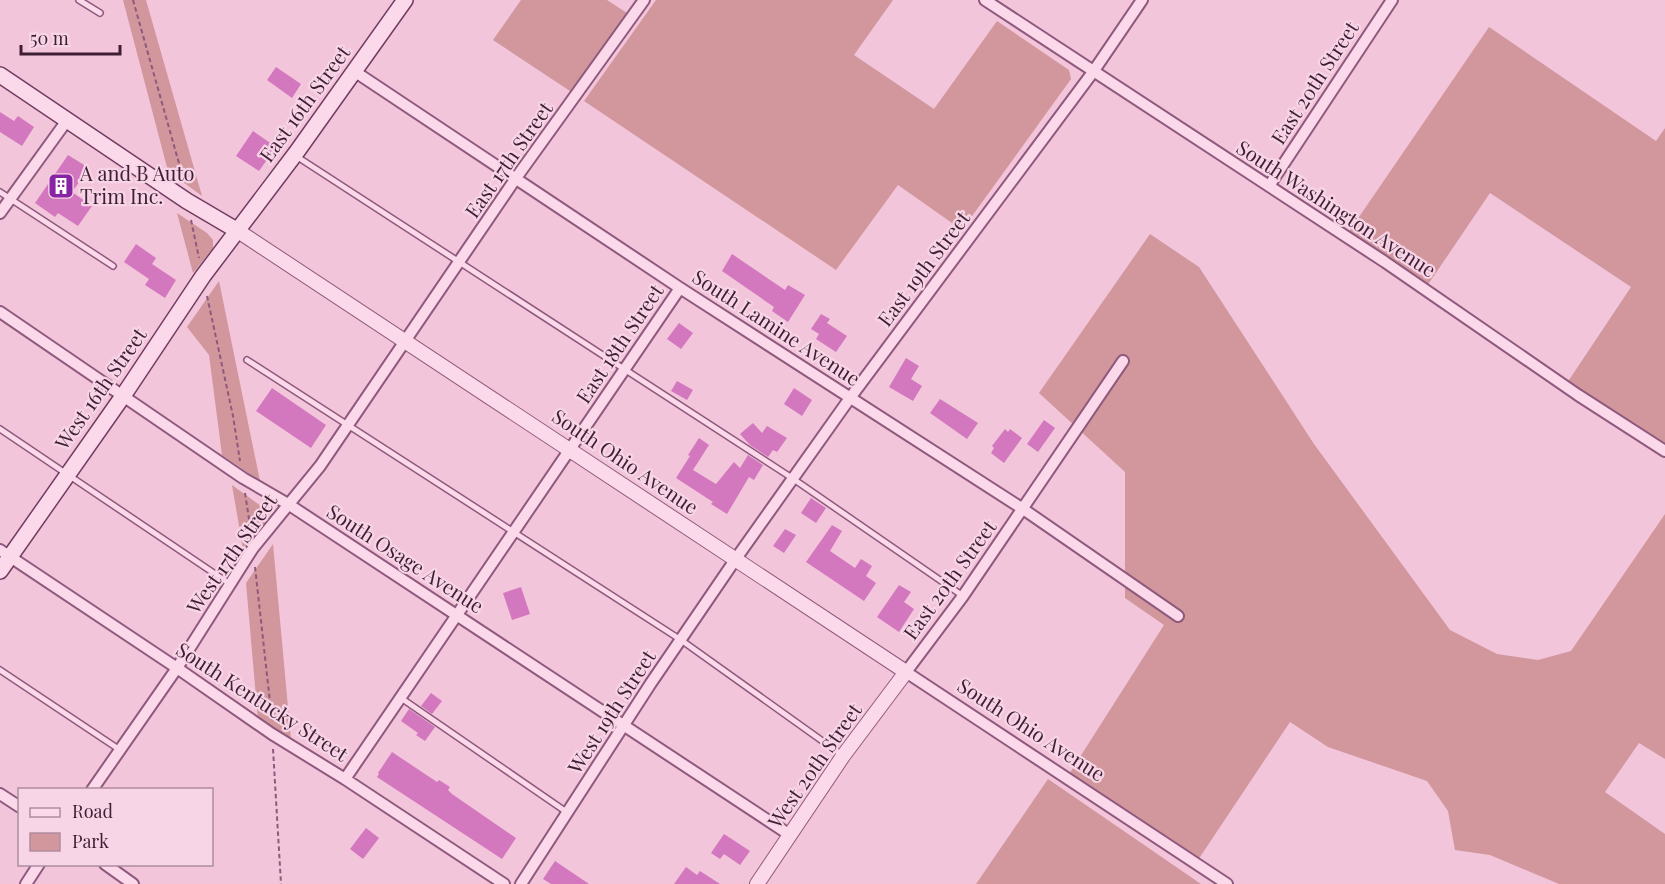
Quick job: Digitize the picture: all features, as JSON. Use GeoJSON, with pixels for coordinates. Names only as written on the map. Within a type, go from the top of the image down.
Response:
{"type":"FeatureCollection","features":[{"type":"Feature","properties":{"kind":"main road","name":"East 16th Street"},"geometry":{"type":"LineString","coordinates":[[238,231],[405,0]]}},
{"type":"Feature","properties":{"kind":"main road","name":"South Ohio Avenue"},"geometry":{"type":"LineString","coordinates":[[0,75],[187,201],[238,231]]}},
{"type":"Feature","properties":{"kind":"main road","name":"West 16th Street"},"geometry":{"type":"LineString","coordinates":[[0,571],[5,553],[68,474],[203,276],[238,231]]}},
{"type":"Feature","properties":{"kind":"street","name":"East 17th Street"},"geometry":{"type":"LineString","coordinates":[[405,342],[516,178],[644,0]]}},
{"type":"Feature","properties":{"kind":"street","name":"South Washington Avenue"},"geometry":{"type":"LineString","coordinates":[[985,0],[1385,262],[1578,395],[1665,451]]}},
{"type":"Feature","properties":{"kind":"street","name":"East 19th Street"},"geometry":{"type":"LineString","coordinates":[[735,560],[850,398],[1093,72],[1142,0]]}},
{"type":"Feature","properties":{"kind":"street","name":"East 20th Street"},"geometry":{"type":"LineString","coordinates":[[1269,186],[1392,0]]}},
{"type":"Feature","properties":{"kind":"street","name":"South Lamine Avenue"},"geometry":{"type":"LineString","coordinates":[[354,71],[680,288],[1023,509],[1178,616]]}},
{"type":"Feature","properties":{"kind":"street"},"geometry":{"type":"LineString","coordinates":[[0,213],[68,119]]}},
{"type":"Feature","properties":{"kind":"street","name":"South Ohio Avenue"},"geometry":{"type":"LineString","coordinates":[[238,231],[1227,884]]}},
{"type":"Feature","properties":{"kind":"street","name":"East 18th Street"},"geometry":{"type":"LineString","coordinates":[[345,778],[680,288]]}},
{"type":"Feature","properties":{"kind":"street","name":"South Osage Avenue"},"geometry":{"type":"LineString","coordinates":[[0,312],[243,478],[288,504],[790,835]]}},
{"type":"Feature","properties":{"kind":"street","name":"West 17th Street"},"geometry":{"type":"LineString","coordinates":[[93,788],[177,668],[253,548],[321,466],[405,342]]}},
{"type":"Feature","properties":{"kind":"street","name":"East 20th Street"},"geometry":{"type":"LineString","coordinates":[[906,672],[963,596],[1123,361]]}},
{"type":"Feature","properties":{"kind":"street","name":"South Kentucky Street"},"geometry":{"type":"LineString","coordinates":[[5,553],[272,734],[345,778],[504,884]]}},
{"type":"Feature","properties":{"kind":"street","name":"West 19th Street"},"geometry":{"type":"LineString","coordinates":[[521,884],[735,560]]}},
{"type":"Feature","properties":{"kind":"street","name":"West 20th Street"},"geometry":{"type":"LineString","coordinates":[[757,884],[843,756],[906,672]]}},
{"type":"Feature","properties":{"kind":"street"},"geometry":{"type":"LineString","coordinates":[[0,794],[18,806]]}},
{"type":"Feature","properties":{"kind":"street"},"geometry":{"type":"LineString","coordinates":[[26,884],[38,866]]}},
{"type":"Feature","properties":{"kind":"street"},"geometry":{"type":"LineString","coordinates":[[108,866],[134,884]]}},
{"type":"Feature","properties":{"kind":"lane"},"geometry":{"type":"LineString","coordinates":[[79,0],[100,13]]}},
{"type":"Feature","properties":{"kind":"lane"},"geometry":{"type":"LineString","coordinates":[[294,155],[792,478],[963,596]]}},
{"type":"Feature","properties":{"kind":"lane"},"geometry":{"type":"LineString","coordinates":[[0,192],[113,266]]}},
{"type":"Feature","properties":{"kind":"lane"},"geometry":{"type":"LineString","coordinates":[[246,360],[681,640],[843,756]]}},
{"type":"Feature","properties":{"kind":"lane"},"geometry":{"type":"LineString","coordinates":[[0,429],[230,584]]}},
{"type":"Feature","properties":{"kind":"lane"},"geometry":{"type":"LineString","coordinates":[[0,670],[121,750]]}},
{"type":"Feature","properties":{"kind":"lane"},"geometry":{"type":"LineString","coordinates":[[400,697],[568,813]]}},
{"type":"Feature","properties":{"kind":"path"},"geometry":{"type":"LineString","coordinates":[[133,0],[182,174]]}},
{"type":"Feature","properties":{"kind":"path"},"geometry":{"type":"LineString","coordinates":[[191,219],[200,263]]}},
{"type":"Feature","properties":{"kind":"path"},"geometry":{"type":"LineString","coordinates":[[207,296],[233,416],[253,548],[272,734],[281,884]]}},
{"type":"Feature","properties":{"kind":"green space"},"geometry":{"type":"Polygon","coordinates":[[[123,0],[146,0],[202,196],[168,171],[123,0]]]}},
{"type":"Feature","properties":{"kind":"green space"},"geometry":{"type":"Polygon","coordinates":[[[521,0],[607,0],[627,13],[573,93],[493,40],[521,0]]]}},
{"type":"Feature","properties":{"kind":"green space"},"geometry":{"type":"Polygon","coordinates":[[[656,0],[893,0],[854,55],[934,109],[997,21],[1069,70],[1071,79],[962,230],[898,185],[836,270],[584,101],[656,0]]]}},
{"type":"Feature","properties":{"kind":"green space"},"geometry":{"type":"Polygon","coordinates":[[[1489,27],[1656,141],[1665,128],[1665,447],[1567,383],[1631,287],[1490,193],[1425,289],[1346,236],[1489,27]]]}},
{"type":"Feature","properties":{"kind":"green space"},"geometry":{"type":"Polygon","coordinates":[[[177,213],[207,233],[213,240],[213,248],[193,273],[177,213]]]}},
{"type":"Feature","properties":{"kind":"green space"},"geometry":{"type":"Polygon","coordinates":[[[1150,234],[1199,267],[1314,444],[1450,630],[1497,654],[1538,660],[1571,651],[1665,514],[1665,759],[1639,743],[1605,792],[1665,834],[1665,884],[1559,884],[1490,855],[1455,850],[1448,811],[1427,781],[1328,747],[1290,722],[1196,863],[1066,779],[1164,625],[1125,598],[1125,472],[1039,393],[1150,234]]]}},
{"type":"Feature","properties":{"kind":"green space"},"geometry":{"type":"Polygon","coordinates":[[[219,281],[260,481],[222,455],[209,355],[187,327],[219,281]]]}},
{"type":"Feature","properties":{"kind":"green space"},"geometry":{"type":"Polygon","coordinates":[[[232,485],[261,506],[266,513],[264,525],[244,555],[232,485]]]}},
{"type":"Feature","properties":{"kind":"green space"},"geometry":{"type":"Polygon","coordinates":[[[273,544],[291,740],[258,720],[246,583],[273,544]]]}},
{"type":"Feature","properties":{"kind":"green space"},"geometry":{"type":"Polygon","coordinates":[[[1048,779],[1201,884],[976,884],[1048,779]]]}},
{"type":"Feature","properties":{"kind":"building"},"geometry":{"type":"Polygon","coordinates":[[[276,67],[301,84],[292,98],[267,80],[276,67]]]}},
{"type":"Feature","properties":{"kind":"building"},"geometry":{"type":"Polygon","coordinates":[[[0,112],[14,121],[18,116],[34,127],[22,146],[0,132],[0,112]]]}},
{"type":"Feature","properties":{"kind":"building"},"geometry":{"type":"Polygon","coordinates":[[[253,131],[276,147],[259,171],[236,156],[253,131]]]}},
{"type":"Feature","properties":{"kind":"building","name":"A and B Auto Trim Inc."},"geometry":{"type":"Polygon","coordinates":[[[68,155],[89,168],[72,192],[92,206],[78,226],[58,213],[55,217],[35,203],[68,155]]]}},
{"type":"Feature","properties":{"kind":"building"},"geometry":{"type":"Polygon","coordinates":[[[136,244],[156,258],[152,264],[176,280],[165,298],[145,285],[149,279],[124,262],[136,244]]]}},
{"type":"Feature","properties":{"kind":"building"},"geometry":{"type":"Polygon","coordinates":[[[732,254],[785,290],[788,285],[805,295],[788,322],[772,311],[774,307],[722,271],[732,254]]]}},
{"type":"Feature","properties":{"kind":"building"},"geometry":{"type":"Polygon","coordinates":[[[821,314],[830,319],[827,323],[847,336],[836,352],[816,339],[819,334],[811,329],[821,314]]]}},
{"type":"Feature","properties":{"kind":"building"},"geometry":{"type":"Polygon","coordinates":[[[679,323],[693,333],[681,349],[667,339],[679,323]]]}},
{"type":"Feature","properties":{"kind":"building"},"geometry":{"type":"Polygon","coordinates":[[[906,358],[919,366],[911,379],[922,386],[913,401],[889,387],[906,358]]]}},
{"type":"Feature","properties":{"kind":"building"},"geometry":{"type":"Polygon","coordinates":[[[677,381],[693,390],[687,400],[671,391],[677,381]]]}},
{"type":"Feature","properties":{"kind":"building"},"geometry":{"type":"Polygon","coordinates":[[[272,388],[326,425],[311,448],[256,411],[272,388]]]}},
{"type":"Feature","properties":{"kind":"building"},"geometry":{"type":"Polygon","coordinates":[[[794,388],[812,400],[802,416],[784,404],[794,388]]]}},
{"type":"Feature","properties":{"kind":"building"},"geometry":{"type":"Polygon","coordinates":[[[940,399],[978,423],[967,439],[930,413],[940,399]]]}},
{"type":"Feature","properties":{"kind":"building"},"geometry":{"type":"Polygon","coordinates":[[[1044,420],[1055,428],[1038,452],[1027,444],[1044,420]]]}},
{"type":"Feature","properties":{"kind":"building"},"geometry":{"type":"Polygon","coordinates":[[[753,423],[762,433],[767,426],[787,438],[777,452],[773,450],[768,457],[750,445],[740,434],[753,423]]]}},
{"type":"Feature","properties":{"kind":"building"},"geometry":{"type":"Polygon","coordinates":[[[1005,429],[1008,432],[1010,429],[1022,438],[1004,463],[991,453],[994,448],[992,446],[1005,429]]]}},
{"type":"Feature","properties":{"kind":"building"},"geometry":{"type":"Polygon","coordinates":[[[699,438],[709,445],[693,470],[716,484],[734,462],[740,468],[748,455],[763,465],[754,480],[749,477],[727,514],[676,478],[699,438]]]}},
{"type":"Feature","properties":{"kind":"building"},"geometry":{"type":"Polygon","coordinates":[[[811,498],[826,508],[816,523],[801,513],[811,498]]]}},
{"type":"Feature","properties":{"kind":"building"},"geometry":{"type":"Polygon","coordinates":[[[832,525],[842,531],[830,551],[855,568],[861,559],[872,566],[866,576],[876,583],[864,601],[806,562],[832,525]]]}},
{"type":"Feature","properties":{"kind":"building"},"geometry":{"type":"Polygon","coordinates":[[[785,529],[796,535],[784,553],[773,546],[785,529]]]}},
{"type":"Feature","properties":{"kind":"building"},"geometry":{"type":"Polygon","coordinates":[[[899,585],[911,592],[904,602],[914,609],[899,632],[877,617],[899,585]]]}},
{"type":"Feature","properties":{"kind":"building"},"geometry":{"type":"Polygon","coordinates":[[[521,587],[530,614],[512,620],[503,593],[521,587]]]}},
{"type":"Feature","properties":{"kind":"building"},"geometry":{"type":"Polygon","coordinates":[[[431,693],[442,701],[432,714],[421,706],[431,693]]]}},
{"type":"Feature","properties":{"kind":"building"},"geometry":{"type":"Polygon","coordinates":[[[409,709],[435,727],[425,741],[401,721],[409,709]]]}},
{"type":"Feature","properties":{"kind":"building"},"geometry":{"type":"Polygon","coordinates":[[[392,752],[437,782],[439,780],[450,787],[448,790],[452,794],[516,838],[502,859],[377,777],[392,752]]]}},
{"type":"Feature","properties":{"kind":"building"},"geometry":{"type":"Polygon","coordinates":[[[366,828],[379,838],[363,859],[350,849],[366,828]]]}},
{"type":"Feature","properties":{"kind":"building"},"geometry":{"type":"Polygon","coordinates":[[[724,834],[750,851],[740,865],[724,854],[720,859],[711,853],[724,834]]]}},
{"type":"Feature","properties":{"kind":"building"},"geometry":{"type":"Polygon","coordinates":[[[555,861],[589,884],[551,884],[543,879],[555,861]]]}},
{"type":"Feature","properties":{"kind":"building"},"geometry":{"type":"Polygon","coordinates":[[[686,867],[697,875],[700,871],[720,884],[674,884],[686,867]]]}},
{"type":"Feature","properties":{"kind":"place","name":"A and B Auto Trim Inc."},"geometry":{"type":"Point","coordinates":[61,186]}}]}
